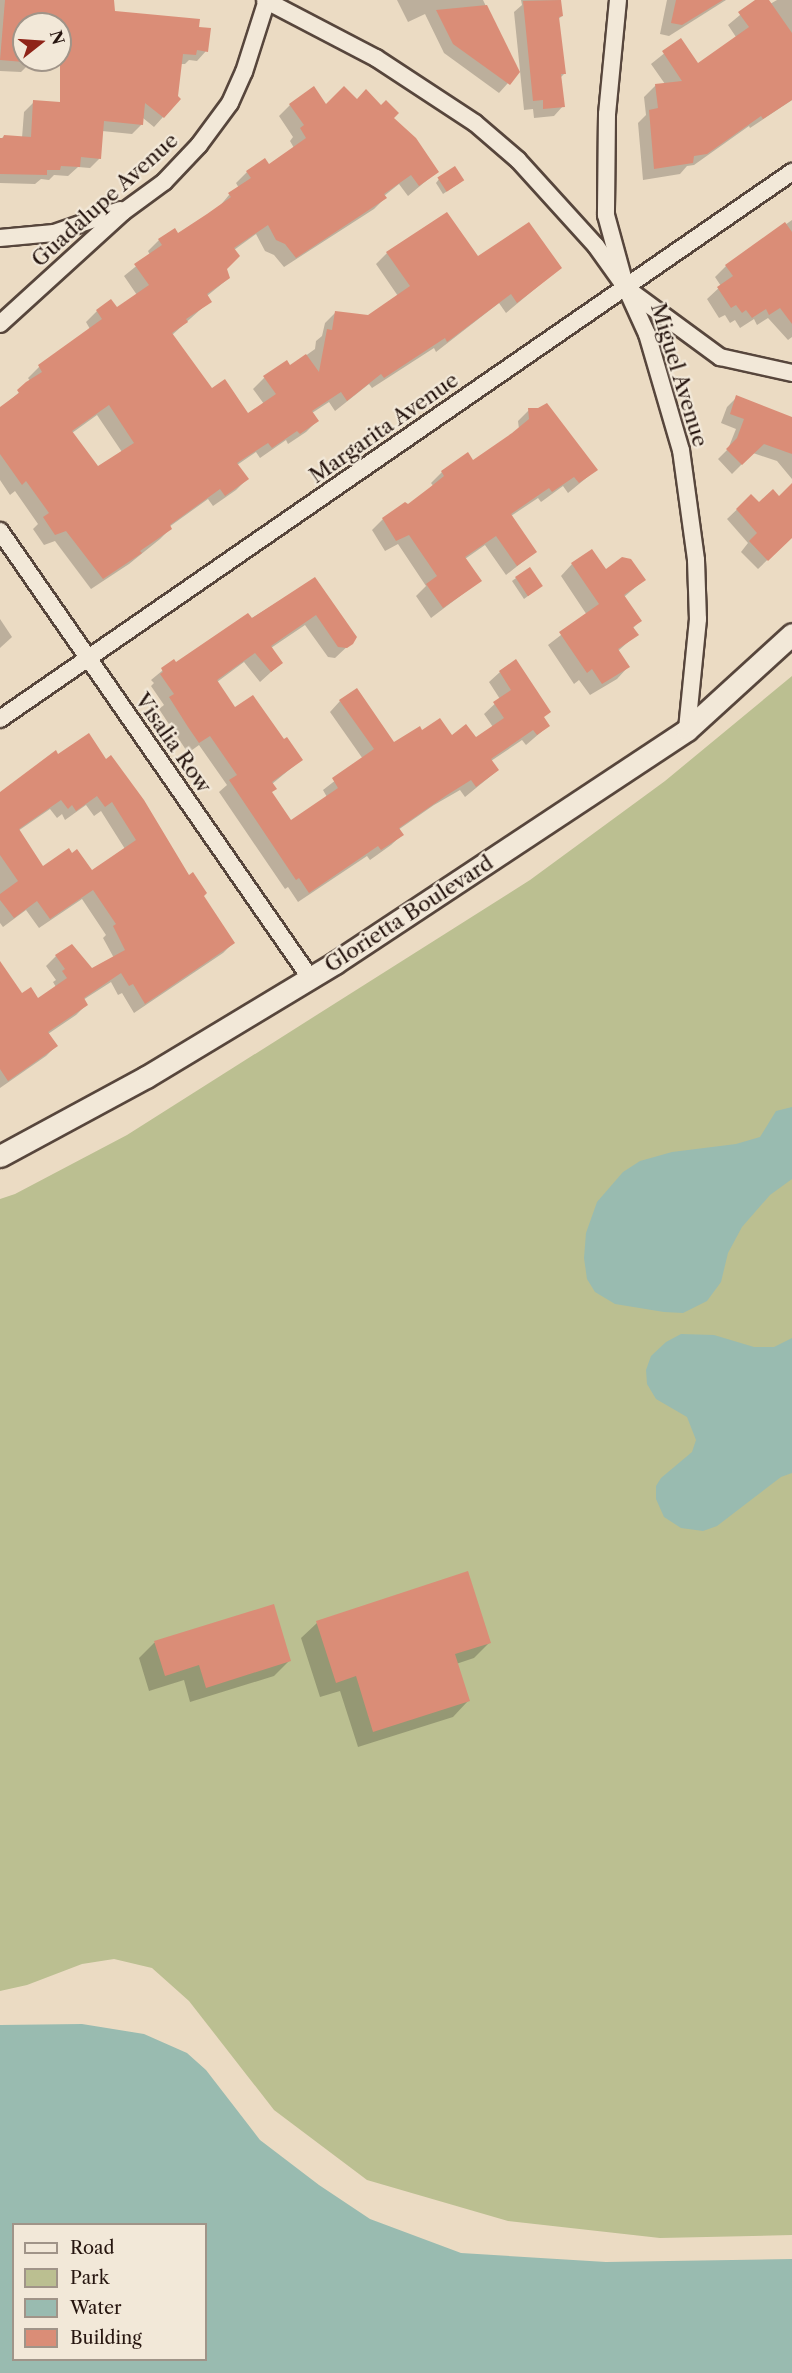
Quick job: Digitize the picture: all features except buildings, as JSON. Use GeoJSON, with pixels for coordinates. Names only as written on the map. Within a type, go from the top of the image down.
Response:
{"type":"FeatureCollection","features":[{"type":"Feature","properties":{"kind":"street"},"geometry":{"type":"LineString","coordinates":[[266,0],[376,58],[475,123],[533,178],[596,246],[626,288],[720,357],[792,373]]}},
{"type":"Feature","properties":{"kind":"street","name":"Guadalupe Avenue"},"geometry":{"type":"LineString","coordinates":[[0,324],[123,212],[164,182],[199,145],[230,103],[244,72],[266,0]]}},
{"type":"Feature","properties":{"kind":"street","name":"Miguel Avenue"},"geometry":{"type":"LineString","coordinates":[[618,0],[606,114],[606,215],[626,288],[647,334],[681,450],[696,560],[698,620],[687,730]]}},
{"type":"Feature","properties":{"kind":"street","name":"Margarita Avenue"},"geometry":{"type":"LineString","coordinates":[[0,719],[792,172]]}},
{"type":"Feature","properties":{"kind":"street"},"geometry":{"type":"LineString","coordinates":[[0,238],[54,233],[119,211],[164,182]]}},
{"type":"Feature","properties":{"kind":"street","name":"Visalia Row"},"geometry":{"type":"LineString","coordinates":[[0,531],[311,979]]}},
{"type":"Feature","properties":{"kind":"street","name":"Glorietta Boulevard"},"geometry":{"type":"LineString","coordinates":[[0,1156],[146,1077],[311,979],[687,730],[792,633]]}},
{"type":"Feature","properties":{"kind":"green space"},"geometry":{"type":"Polygon","coordinates":[[[792,676],[792,2235],[660,2238],[508,2221],[367,2180],[274,2110],[189,2001],[152,1968],[114,1959],[82,1964],[27,1985],[0,1991],[0,1199],[15,1194],[127,1135],[530,880],[665,781],[792,676]]]}},
{"type":"Feature","properties":{"kind":"water"},"geometry":{"type":"Polygon","coordinates":[[[792,1107],[792,1179],[770,1195],[742,1227],[728,1253],[721,1282],[707,1301],[683,1313],[664,1312],[615,1304],[595,1292],[587,1279],[584,1258],[586,1233],[597,1202],[623,1172],[640,1161],[672,1152],[736,1144],[760,1137],[776,1111],[792,1107]]]}},
{"type":"Feature","properties":{"kind":"water"},"geometry":{"type":"Polygon","coordinates":[[[681,1334],[714,1335],[754,1347],[774,1347],[792,1338],[792,1473],[781,1477],[717,1526],[703,1531],[681,1528],[664,1517],[656,1499],[656,1486],[661,1478],[692,1452],[696,1440],[687,1417],[656,1399],[647,1384],[646,1370],[651,1356],[666,1342],[681,1334]]]}},
{"type":"Feature","properties":{"kind":"water"},"geometry":{"type":"Polygon","coordinates":[[[82,2024],[144,2034],[187,2053],[206,2070],[260,2140],[319,2185],[370,2219],[461,2253],[606,2262],[792,2259],[792,2373],[0,2373],[0,2025],[82,2024]]]}}]}
